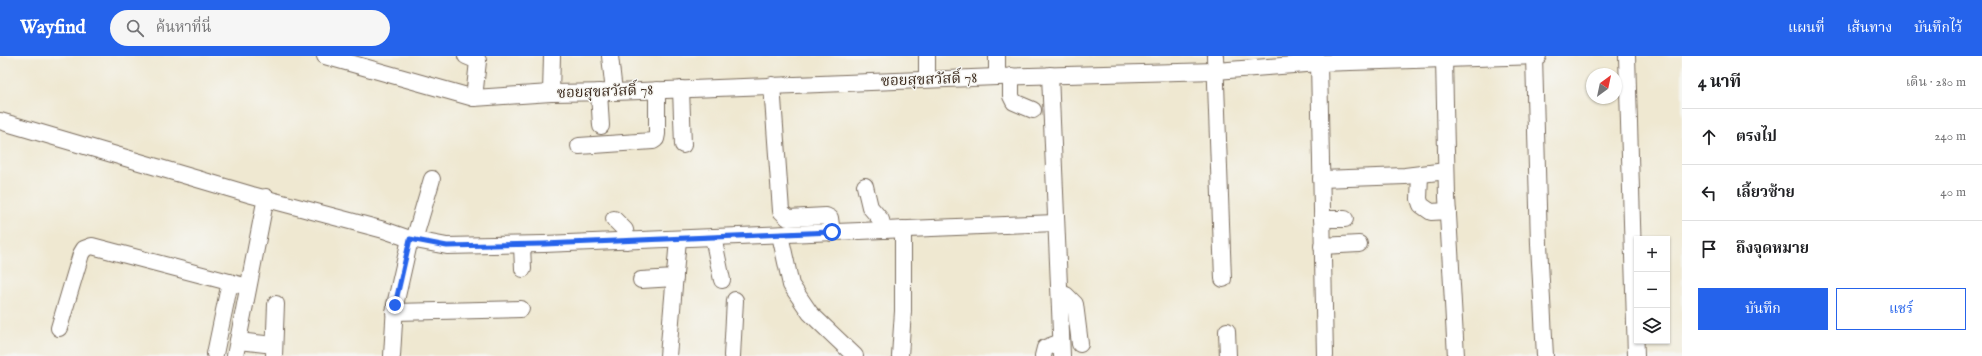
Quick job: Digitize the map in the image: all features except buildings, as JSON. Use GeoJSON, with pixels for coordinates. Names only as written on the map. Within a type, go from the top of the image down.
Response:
{"type":"FeatureCollection","features":[{"type":"Feature","properties":{"kind":"street","name":"ซอยสุขสวัสดิ์ 78"},"geometry":{"type":"LineString","coordinates":[[325,56],[474,98],[551,92],[607,92],[1004,76],[1131,73],[1216,63],[1319,63],[1538,56]]}},
{"type":"Feature","properties":{"kind":"street"},"geometry":{"type":"LineString","coordinates":[[466,56],[478,61],[474,98]]}},
{"type":"Feature","properties":{"kind":"street"},"geometry":{"type":"LineString","coordinates":[[551,92],[552,56]]}},
{"type":"Feature","properties":{"kind":"street"},"geometry":{"type":"LineString","coordinates":[[601,126],[607,92],[610,56]]}},
{"type":"Feature","properties":{"kind":"street"},"geometry":{"type":"LineString","coordinates":[[927,79],[928,56]]}},
{"type":"Feature","properties":{"kind":"street"},"geometry":{"type":"LineString","coordinates":[[997,56],[1014,102],[1033,110]]}},
{"type":"Feature","properties":{"kind":"street"},"geometry":{"type":"LineString","coordinates":[[1534,56],[1539,244],[1545,356]]}},
{"type":"Feature","properties":{"kind":"street"},"geometry":{"type":"LineString","coordinates":[[1627,56],[1636,356]]}},
{"type":"Feature","properties":{"kind":"street"},"geometry":{"type":"LineString","coordinates":[[1444,59],[1446,172],[1456,356]]}},
{"type":"Feature","properties":{"kind":"street"},"geometry":{"type":"LineString","coordinates":[[1216,63],[1223,279]]}},
{"type":"Feature","properties":{"kind":"street"},"geometry":{"type":"LineString","coordinates":[[1319,63],[1325,356]]}},
{"type":"Feature","properties":{"kind":"street"},"geometry":{"type":"LineString","coordinates":[[1043,356],[1045,348],[1061,349],[1060,293],[1050,75]]}},
{"type":"Feature","properties":{"kind":"street"},"geometry":{"type":"LineString","coordinates":[[772,85],[781,211],[788,218],[826,216],[830,218],[832,222],[832,232]]}},
{"type":"Feature","properties":{"kind":"street"},"geometry":{"type":"LineString","coordinates":[[681,89],[683,145]]}},
{"type":"Feature","properties":{"kind":"street"},"geometry":{"type":"LineString","coordinates":[[579,146],[653,141],[656,139],[657,90]]}},
{"type":"Feature","properties":{"kind":"street"},"geometry":{"type":"LineString","coordinates":[[0,121],[252,195],[266,197],[384,230],[412,240],[447,246],[522,245],[1056,223]]}},
{"type":"Feature","properties":{"kind":"street"},"geometry":{"type":"LineString","coordinates":[[1321,179],[1420,175],[1446,172]]}},
{"type":"Feature","properties":{"kind":"street"},"geometry":{"type":"LineString","coordinates":[[1420,175],[1419,199],[1421,205],[1431,212],[1448,211]]}},
{"type":"Feature","properties":{"kind":"street"},"geometry":{"type":"LineString","coordinates":[[392,356],[394,312],[400,278],[432,178]]}},
{"type":"Feature","properties":{"kind":"street"},"geometry":{"type":"LineString","coordinates":[[866,186],[870,207],[875,216],[881,220],[884,230]]}},
{"type":"Feature","properties":{"kind":"street"},"geometry":{"type":"LineString","coordinates":[[266,197],[236,349],[274,350],[276,304]]}},
{"type":"Feature","properties":{"kind":"street"},"geometry":{"type":"LineString","coordinates":[[614,219],[626,230],[627,241]]}},
{"type":"Feature","properties":{"kind":"street"},"geometry":{"type":"LineString","coordinates":[[1322,220],[1345,219]]}},
{"type":"Feature","properties":{"kind":"street"},"geometry":{"type":"LineString","coordinates":[[900,356],[903,311],[902,229]]}},
{"type":"Feature","properties":{"kind":"street"},"geometry":{"type":"LineString","coordinates":[[780,235],[791,285],[810,313],[855,356]]}},
{"type":"Feature","properties":{"kind":"street"},"geometry":{"type":"LineString","coordinates":[[713,237],[722,280]]}},
{"type":"Feature","properties":{"kind":"street"},"geometry":{"type":"LineString","coordinates":[[668,356],[678,239]]}},
{"type":"Feature","properties":{"kind":"street"},"geometry":{"type":"LineString","coordinates":[[1322,246],[1359,244]]}},
{"type":"Feature","properties":{"kind":"street"},"geometry":{"type":"LineString","coordinates":[[522,245],[523,269]]}},
{"type":"Feature","properties":{"kind":"street"},"geometry":{"type":"LineString","coordinates":[[59,328],[81,254],[84,249],[92,246],[248,287]]}},
{"type":"Feature","properties":{"kind":"street"},"geometry":{"type":"LineString","coordinates":[[641,280],[675,278]]}},
{"type":"Feature","properties":{"kind":"street"},"geometry":{"type":"LineString","coordinates":[[215,354],[230,282]]}},
{"type":"Feature","properties":{"kind":"street"},"geometry":{"type":"LineString","coordinates":[[1060,293],[1066,295],[1075,304],[1080,344]]}},
{"type":"Feature","properties":{"kind":"street"},"geometry":{"type":"LineString","coordinates":[[732,356],[735,300]]}},
{"type":"Feature","properties":{"kind":"street"},"geometry":{"type":"LineString","coordinates":[[394,312],[521,310]]}},
{"type":"Feature","properties":{"kind":"street"},"geometry":{"type":"LineString","coordinates":[[1227,331],[1228,356]]}},
{"type":"Feature","properties":{"kind":"route"},"geometry":{"type":"LineString","coordinates":[[395,305],[410,239],[433,245],[447,246],[544,244],[832,232]]}}]}
